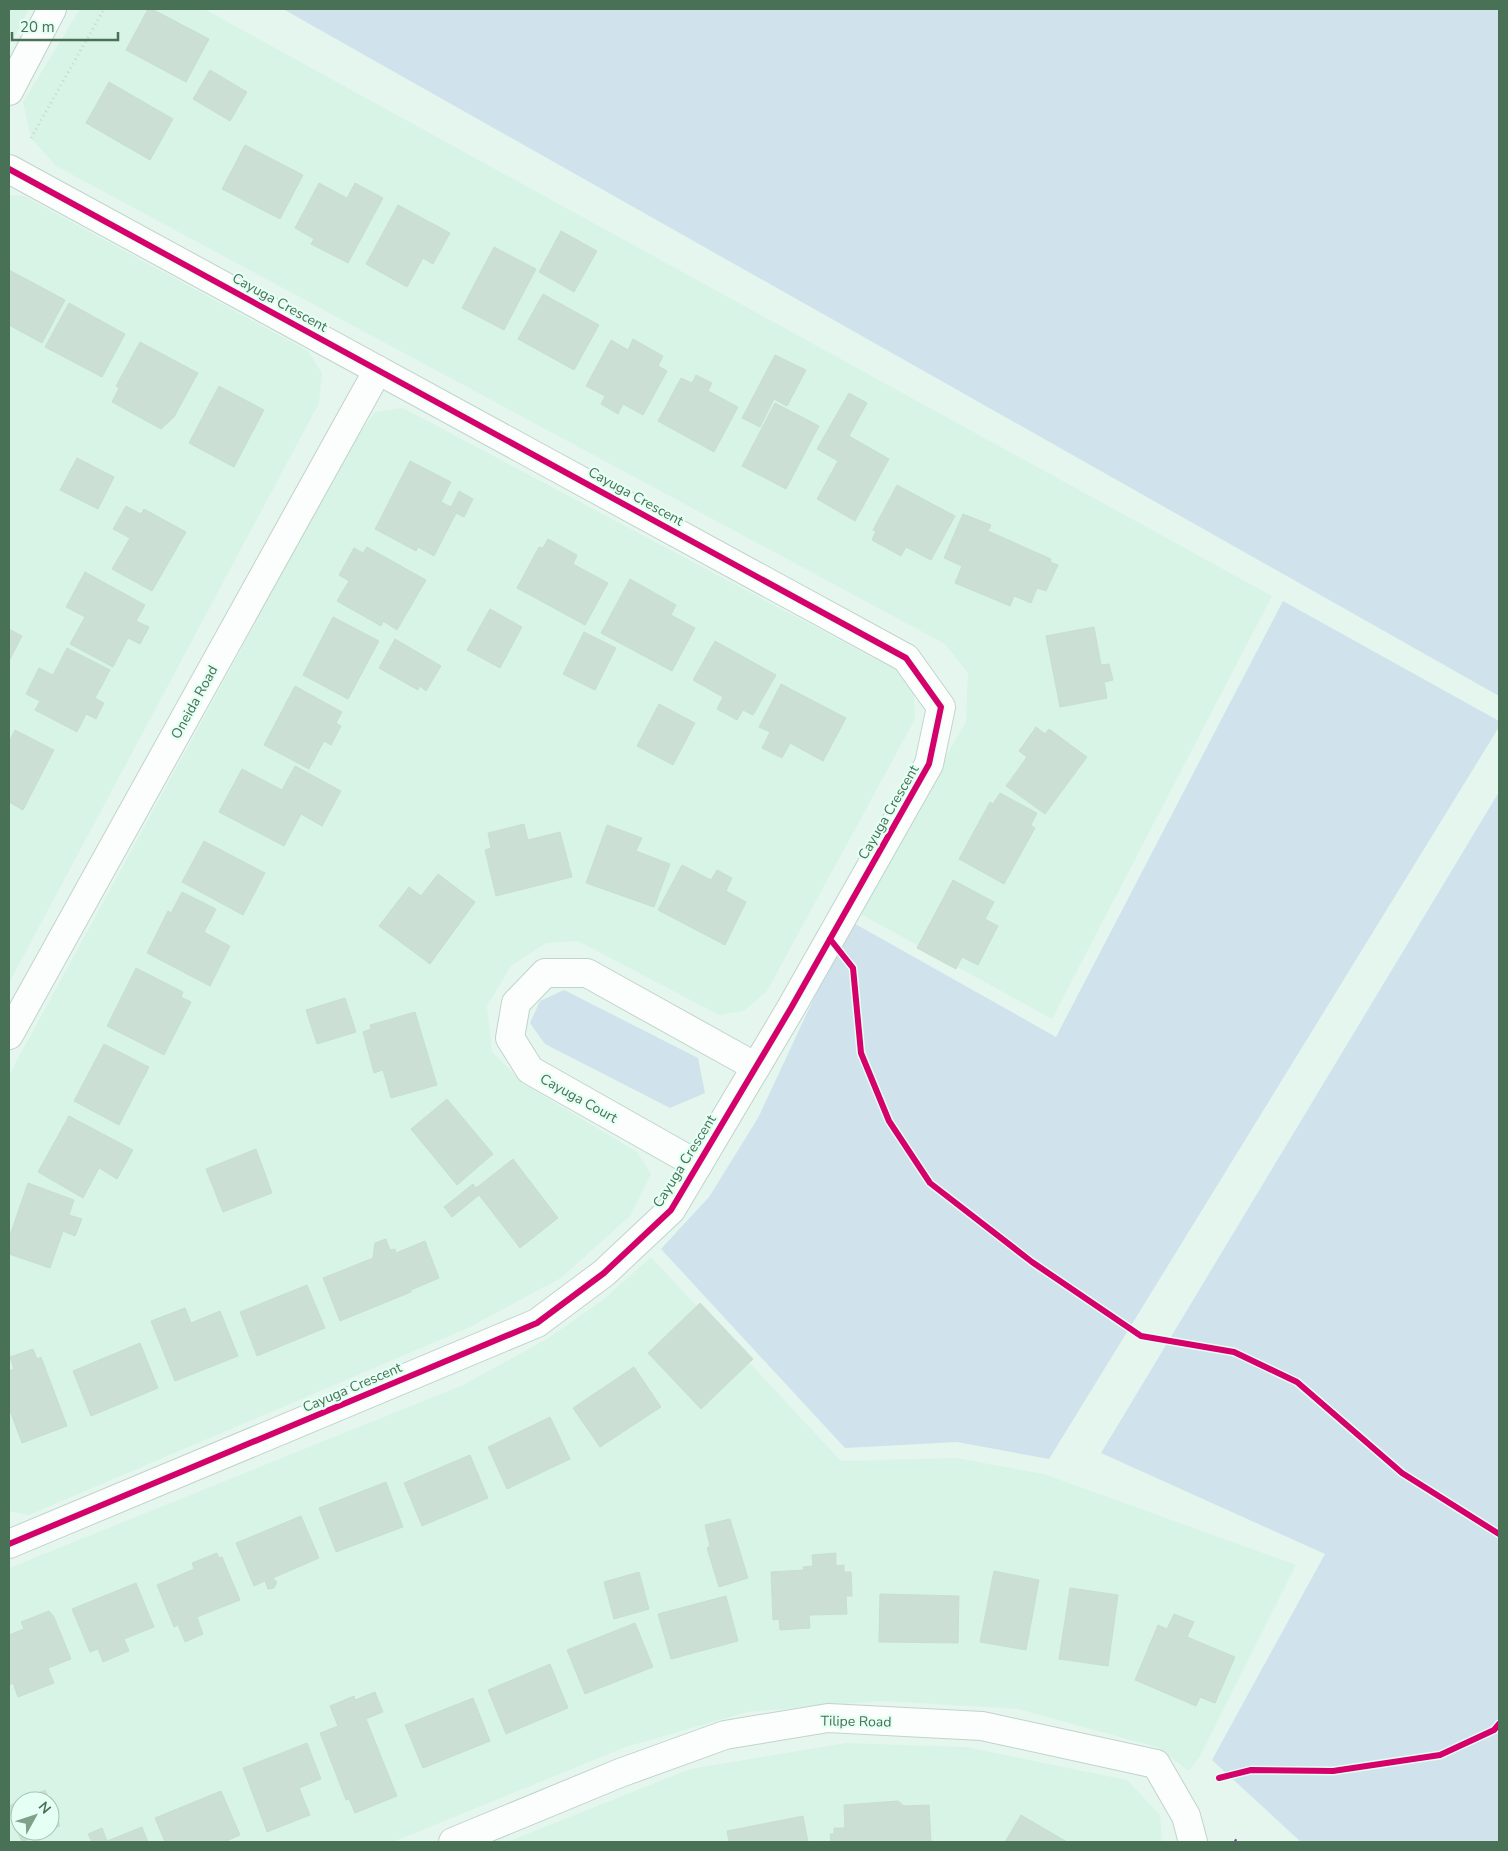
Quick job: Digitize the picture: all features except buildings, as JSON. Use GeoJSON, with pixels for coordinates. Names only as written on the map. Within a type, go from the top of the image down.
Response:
{"type":"FeatureCollection","features":[{"type":"Feature","properties":{"kind":"street"},"geometry":{"type":"LineString","coordinates":[[9,92],[52,9]]}},
{"type":"Feature","properties":{"kind":"street","name":"Cayuga Crescent"},"geometry":{"type":"LineString","coordinates":[[9,169],[906,658],[941,707],[929,764],[672,1210],[604,1273],[537,1323],[9,1544]]}},
{"type":"Feature","properties":{"kind":"street","name":"Oneida Road"},"geometry":{"type":"LineString","coordinates":[[9,1035],[378,370]]}},
{"type":"Feature","properties":{"kind":"street","name":"Cayuga Court"},"geometry":{"type":"LineString","coordinates":[[698,1165],[530,1070],[510,1038],[516,1003],[544,973],[587,974],[756,1067]]}},
{"type":"Feature","properties":{"kind":"street","name":"Tilipe Road"},"geometry":{"type":"LineString","coordinates":[[453,1842],[620,1773],[725,1735],[828,1718],[982,1726],[1156,1764],[1189,1829]]}},
{"type":"Feature","properties":{"kind":"path"},"geometry":{"type":"LineString","coordinates":[[31,138],[104,9]]}},
{"type":"Feature","properties":{"kind":"shaded area"},"geometry":{"type":"Polygon","coordinates":[[[9,9],[29,9],[9,47],[9,9]]]}},
{"type":"Feature","properties":{"kind":"shaded area"},"geometry":{"type":"Polygon","coordinates":[[[80,9],[204,9],[1272,596],[1052,1019],[855,911],[966,722],[968,673],[945,644],[56,166],[31,138],[23,102],[80,9]]]}},
{"type":"Feature","properties":{"kind":"shaded area"},"geometry":{"type":"Polygon","coordinates":[[[283,9],[1499,9],[1499,696],[283,9]]]}},
{"type":"Feature","properties":{"kind":"shaded area"},"geometry":{"type":"Polygon","coordinates":[[[9,195],[24,196],[308,351],[322,373],[319,403],[9,983],[9,195]]]}},
{"type":"Feature","properties":{"kind":"shaded area"},"geometry":{"type":"Polygon","coordinates":[[[403,408],[902,673],[914,695],[915,719],[767,991],[744,1011],[719,1015],[578,941],[546,943],[511,966],[487,1006],[492,1052],[524,1084],[637,1152],[651,1174],[631,1215],[561,1278],[468,1328],[29,1515],[9,1511],[9,1075],[355,440],[375,412],[403,408]]]}},
{"type":"Feature","properties":{"kind":"shaded area"},"geometry":{"type":"Polygon","coordinates":[[[1283,601],[1499,721],[1499,727],[1049,1459],[957,1442],[845,1448],[661,1249],[709,1197],[758,1118],[850,921],[1056,1037],[1283,601]]]}},
{"type":"Feature","properties":{"kind":"shaded area"},"geometry":{"type":"Polygon","coordinates":[[[1499,792],[1499,1842],[1301,1842],[1212,1760],[1325,1554],[1101,1453],[1499,792]]]}},
{"type":"Feature","properties":{"kind":"shaded area"},"geometry":{"type":"Polygon","coordinates":[[[564,990],[698,1058],[705,1093],[670,1108],[545,1044],[530,1023],[540,1001],[564,990]]]}},
{"type":"Feature","properties":{"kind":"shaded area"},"geometry":{"type":"Polygon","coordinates":[[[651,1257],[841,1461],[956,1458],[1044,1474],[1296,1565],[1200,1756],[1189,1771],[1156,1747],[1018,1709],[882,1701],[747,1712],[626,1747],[393,1842],[9,1842],[9,1568],[463,1385],[547,1339],[604,1299],[651,1257]]]}},
{"type":"Feature","properties":{"kind":"shaded area"},"geometry":{"type":"Polygon","coordinates":[[[846,1743],[966,1747],[1127,1780],[1160,1815],[1162,1842],[507,1842],[690,1769],[846,1743]]]}},
{"type":"Feature","properties":{"kind":"cycle path"},"geometry":{"type":"LineString","coordinates":[[9,169],[906,658],[941,707],[929,764],[791,1008],[671,1210],[604,1273],[537,1323],[9,1544]]}},
{"type":"Feature","properties":{"kind":"cycle path"},"geometry":{"type":"LineString","coordinates":[[830,939],[853,968],[861,1053],[889,1121],[930,1183],[1032,1262],[1141,1336],[1234,1352],[1297,1382],[1402,1473],[1499,1534]]}},
{"type":"Feature","properties":{"kind":"cycle path"},"geometry":{"type":"LineString","coordinates":[[1219,1778],[1251,1770],[1333,1771],[1440,1755],[1494,1730],[1499,1724]]}}]}
